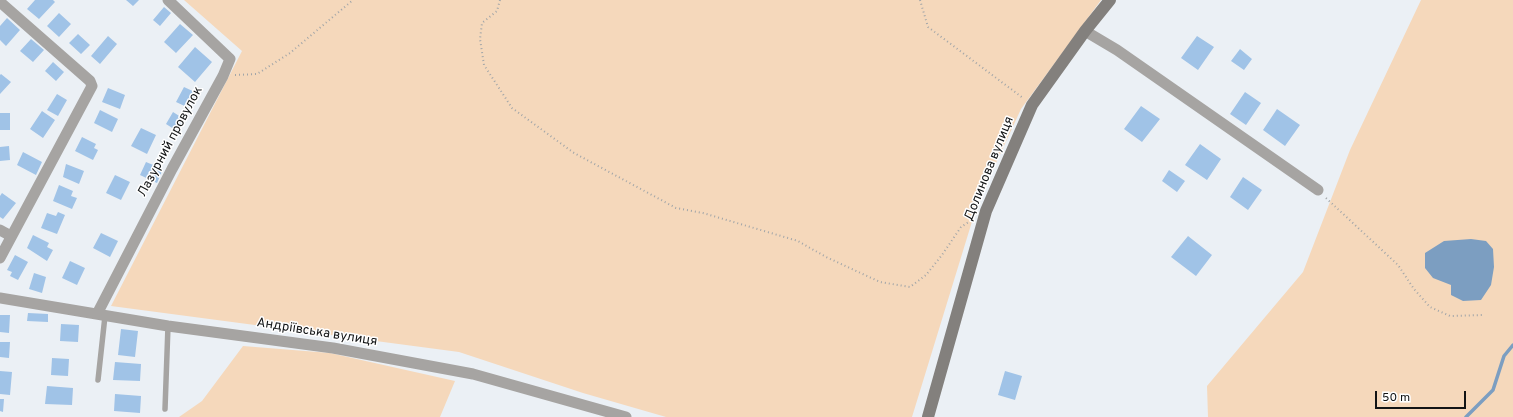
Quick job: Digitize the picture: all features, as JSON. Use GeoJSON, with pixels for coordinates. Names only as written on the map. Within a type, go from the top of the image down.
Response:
{"type":"FeatureCollection","features":[{"type":"Feature","properties":{"kind":"street","name":"Лазурний провулок"},"geometry":{"type":"LineString","coordinates":[[101,315],[172,169],[223,76],[230,59],[168,0]]}},
{"type":"Feature","properties":{"kind":"street","name":"Долинова вулиця"},"geometry":{"type":"LineString","coordinates":[[928,417],[986,211],[1032,105],[1085,31],[1110,0]]}},
{"type":"Feature","properties":{"kind":"street"},"geometry":{"type":"LineString","coordinates":[[0,2],[90,80],[92,86],[0,258]]}},
{"type":"Feature","properties":{"kind":"street"},"geometry":{"type":"LineString","coordinates":[[1085,31],[1117,50],[1318,190]]}},
{"type":"Feature","properties":{"kind":"street"},"geometry":{"type":"LineString","coordinates":[[0,230],[11,236]]}},
{"type":"Feature","properties":{"kind":"street","name":"Андріївська вулиця"},"geometry":{"type":"LineString","coordinates":[[0,298],[168,326],[333,348],[473,374],[626,417]]}},
{"type":"Feature","properties":{"kind":"lane"},"geometry":{"type":"LineString","coordinates":[[98,380],[101,315]]}},
{"type":"Feature","properties":{"kind":"lane"},"geometry":{"type":"LineString","coordinates":[[164,409],[168,326]]}},
{"type":"Feature","properties":{"kind":"path"},"geometry":{"type":"LineString","coordinates":[[223,76],[257,74],[290,53],[353,0]]}},
{"type":"Feature","properties":{"kind":"path"},"geometry":{"type":"LineString","coordinates":[[500,0],[496,11],[482,23],[480,39],[484,64],[512,108],[574,153],[676,208],[703,213],[798,241],[826,257],[880,282],[910,286],[926,275],[942,256],[961,227],[986,211]]}},
{"type":"Feature","properties":{"kind":"path"},"geometry":{"type":"LineString","coordinates":[[920,0],[928,27],[1032,105]]}},
{"type":"Feature","properties":{"kind":"path"},"geometry":{"type":"LineString","coordinates":[[1318,190],[1354,226],[1398,265],[1430,308],[1450,316],[1484,315]]}},
{"type":"Feature","properties":{"kind":"shaded area"},"geometry":{"type":"Polygon","coordinates":[[[184,0],[1101,0],[1021,109],[978,202],[912,417],[666,417],[583,393],[459,352],[111,306],[242,51],[184,0]]]}},
{"type":"Feature","properties":{"kind":"shaded area"},"geometry":{"type":"Polygon","coordinates":[[[1421,0],[1513,0],[1513,417],[1208,417],[1207,386],[1303,272],[1350,150],[1421,0]]]}},
{"type":"Feature","properties":{"kind":"shaded area"},"geometry":{"type":"Polygon","coordinates":[[[243,346],[330,353],[455,381],[440,417],[179,417],[202,401],[243,346]]]}},
{"type":"Feature","properties":{"kind":"water"},"geometry":{"type":"Polygon","coordinates":[[[1471,239],[1486,241],[1493,249],[1494,267],[1491,285],[1481,300],[1463,301],[1451,295],[1451,285],[1433,278],[1425,268],[1425,253],[1444,241],[1471,239]]]}},
{"type":"Feature","properties":{"kind":"building"},"geometry":{"type":"Polygon","coordinates":[[[35,0],[53,0],[55,2],[39,19],[27,9],[35,0]]]}},
{"type":"Feature","properties":{"kind":"building"},"geometry":{"type":"Polygon","coordinates":[[[126,0],[139,0],[133,6],[126,0]]]}},
{"type":"Feature","properties":{"kind":"building"},"geometry":{"type":"Polygon","coordinates":[[[164,7],[171,13],[160,26],[153,20],[164,7]]]}},
{"type":"Feature","properties":{"kind":"building"},"geometry":{"type":"Polygon","coordinates":[[[59,13],[71,24],[59,37],[47,26],[59,13]]]}},
{"type":"Feature","properties":{"kind":"building"},"geometry":{"type":"Polygon","coordinates":[[[7,18],[20,30],[6,46],[0,40],[0,26],[7,18]]]}},
{"type":"Feature","properties":{"kind":"building"},"geometry":{"type":"Polygon","coordinates":[[[180,24],[193,35],[176,53],[164,42],[180,24]]]}},
{"type":"Feature","properties":{"kind":"building"},"geometry":{"type":"Polygon","coordinates":[[[78,34],[90,45],[81,54],[69,43],[78,34]]]}},
{"type":"Feature","properties":{"kind":"building"},"geometry":{"type":"Polygon","coordinates":[[[108,36],[117,44],[100,64],[91,56],[108,36]]]}},
{"type":"Feature","properties":{"kind":"building"},"geometry":{"type":"Polygon","coordinates":[[[1197,36],[1214,47],[1198,70],[1181,58],[1197,36]]]}},
{"type":"Feature","properties":{"kind":"building"},"geometry":{"type":"Polygon","coordinates":[[[31,39],[44,50],[33,62],[20,51],[31,39]]]}},
{"type":"Feature","properties":{"kind":"building"},"geometry":{"type":"Polygon","coordinates":[[[195,47],[212,62],[195,82],[178,67],[195,47]]]}},
{"type":"Feature","properties":{"kind":"building"},"geometry":{"type":"Polygon","coordinates":[[[1240,49],[1252,59],[1244,70],[1231,61],[1240,49]]]}},
{"type":"Feature","properties":{"kind":"building"},"geometry":{"type":"Polygon","coordinates":[[[53,62],[64,72],[56,81],[45,71],[53,62]]]}},
{"type":"Feature","properties":{"kind":"building"},"geometry":{"type":"Polygon","coordinates":[[[1,74],[11,82],[0,94],[0,75],[1,74]]]}},
{"type":"Feature","properties":{"kind":"building"},"geometry":{"type":"Polygon","coordinates":[[[184,87],[199,94],[191,109],[176,102],[184,87]]]}},
{"type":"Feature","properties":{"kind":"building"},"geometry":{"type":"Polygon","coordinates":[[[108,88],[125,95],[120,109],[102,102],[108,88]]]}},
{"type":"Feature","properties":{"kind":"building"},"geometry":{"type":"Polygon","coordinates":[[[1245,92],[1261,103],[1246,125],[1230,114],[1245,92]]]}},
{"type":"Feature","properties":{"kind":"building"},"geometry":{"type":"Polygon","coordinates":[[[57,94],[67,100],[58,116],[47,110],[57,94]]]}},
{"type":"Feature","properties":{"kind":"building"},"geometry":{"type":"Polygon","coordinates":[[[1141,106],[1160,119],[1142,142],[1124,129],[1141,106]]]}},
{"type":"Feature","properties":{"kind":"building"},"geometry":{"type":"Polygon","coordinates":[[[1277,109],[1300,125],[1285,146],[1263,130],[1277,109]]]}},
{"type":"Feature","properties":{"kind":"building"},"geometry":{"type":"Polygon","coordinates":[[[100,110],[118,119],[112,132],[94,123],[100,110]]]}},
{"type":"Feature","properties":{"kind":"building"},"geometry":{"type":"Polygon","coordinates":[[[42,111],[55,120],[43,138],[30,129],[42,111]]]}},
{"type":"Feature","properties":{"kind":"building"},"geometry":{"type":"Polygon","coordinates":[[[173,112],[184,119],[177,131],[166,124],[173,112]]]}},
{"type":"Feature","properties":{"kind":"building"},"geometry":{"type":"Polygon","coordinates":[[[0,113],[10,113],[10,130],[0,130],[0,113]]]}},
{"type":"Feature","properties":{"kind":"building"},"geometry":{"type":"Polygon","coordinates":[[[141,128],[156,135],[147,154],[131,146],[141,128]]]}},
{"type":"Feature","properties":{"kind":"building"},"geometry":{"type":"Polygon","coordinates":[[[82,137],[96,144],[94,148],[98,150],[93,160],[75,151],[82,137]]]}},
{"type":"Feature","properties":{"kind":"building"},"geometry":{"type":"Polygon","coordinates":[[[1200,144],[1221,159],[1207,180],[1185,165],[1200,144]]]}},
{"type":"Feature","properties":{"kind":"building"},"geometry":{"type":"Polygon","coordinates":[[[9,146],[10,160],[0,161],[0,147],[9,146]]]}},
{"type":"Feature","properties":{"kind":"building"},"geometry":{"type":"Polygon","coordinates":[[[23,152],[42,162],[36,175],[17,165],[23,152]]]}},
{"type":"Feature","properties":{"kind":"building"},"geometry":{"type":"Polygon","coordinates":[[[146,162],[163,169],[157,183],[140,175],[146,162]]]}},
{"type":"Feature","properties":{"kind":"building"},"geometry":{"type":"Polygon","coordinates":[[[66,164],[84,171],[79,184],[63,177],[66,164]]]}},
{"type":"Feature","properties":{"kind":"building"},"geometry":{"type":"Polygon","coordinates":[[[1169,170],[1185,181],[1177,192],[1162,181],[1169,170]]]}},
{"type":"Feature","properties":{"kind":"building"},"geometry":{"type":"Polygon","coordinates":[[[115,175],[130,182],[121,200],[106,193],[115,175]]]}},
{"type":"Feature","properties":{"kind":"building"},"geometry":{"type":"Polygon","coordinates":[[[1243,177],[1262,190],[1248,210],[1230,197],[1243,177]]]}},
{"type":"Feature","properties":{"kind":"building"},"geometry":{"type":"Polygon","coordinates":[[[59,185],[73,191],[71,196],[77,198],[72,209],[53,201],[59,185]]]}},
{"type":"Feature","properties":{"kind":"building"},"geometry":{"type":"Polygon","coordinates":[[[2,193],[16,203],[3,219],[0,217],[0,196],[2,193]]]}},
{"type":"Feature","properties":{"kind":"building"},"geometry":{"type":"Polygon","coordinates":[[[58,212],[65,215],[57,234],[41,228],[47,213],[56,216],[58,212]]]}},
{"type":"Feature","properties":{"kind":"building"},"geometry":{"type":"Polygon","coordinates":[[[101,233],[118,241],[110,257],[93,248],[101,233]]]}},
{"type":"Feature","properties":{"kind":"building"},"geometry":{"type":"Polygon","coordinates":[[[33,235],[49,243],[47,247],[53,250],[47,261],[27,248],[33,235]]]}},
{"type":"Feature","properties":{"kind":"building"},"geometry":{"type":"Polygon","coordinates":[[[1188,236],[1212,255],[1196,276],[1171,257],[1188,236]]]}},
{"type":"Feature","properties":{"kind":"building"},"geometry":{"type":"Polygon","coordinates":[[[15,255],[28,262],[18,280],[10,276],[12,272],[7,270],[15,255]]]}},
{"type":"Feature","properties":{"kind":"building"},"geometry":{"type":"Polygon","coordinates":[[[70,261],[85,268],[77,285],[62,278],[70,261]]]}},
{"type":"Feature","properties":{"kind":"building"},"geometry":{"type":"Polygon","coordinates":[[[34,273],[46,277],[42,293],[29,289],[34,273]]]}},
{"type":"Feature","properties":{"kind":"building"},"geometry":{"type":"Polygon","coordinates":[[[28,313],[48,314],[48,322],[27,321],[28,313]]]}},
{"type":"Feature","properties":{"kind":"building"},"geometry":{"type":"Polygon","coordinates":[[[0,315],[10,315],[9,333],[0,332],[0,315]]]}},
{"type":"Feature","properties":{"kind":"building"},"geometry":{"type":"Polygon","coordinates":[[[61,324],[79,325],[78,342],[60,341],[61,324]]]}},
{"type":"Feature","properties":{"kind":"building"},"geometry":{"type":"Polygon","coordinates":[[[121,329],[138,331],[135,357],[118,355],[121,329]]]}},
{"type":"Feature","properties":{"kind":"building"},"geometry":{"type":"Polygon","coordinates":[[[0,342],[10,342],[9,358],[0,357],[0,342]]]}},
{"type":"Feature","properties":{"kind":"building"},"geometry":{"type":"Polygon","coordinates":[[[52,358],[69,359],[68,376],[51,375],[52,358]]]}},
{"type":"Feature","properties":{"kind":"building"},"geometry":{"type":"Polygon","coordinates":[[[115,362],[141,364],[140,381],[113,380],[115,362]]]}},
{"type":"Feature","properties":{"kind":"building"},"geometry":{"type":"Polygon","coordinates":[[[0,371],[12,372],[10,395],[0,394],[0,371]]]}},
{"type":"Feature","properties":{"kind":"building"},"geometry":{"type":"Polygon","coordinates":[[[1005,371],[1022,376],[1015,400],[998,395],[1005,371]]]}},
{"type":"Feature","properties":{"kind":"building"},"geometry":{"type":"Polygon","coordinates":[[[47,386],[73,388],[72,405],[45,404],[47,386]]]}},
{"type":"Feature","properties":{"kind":"building"},"geometry":{"type":"Polygon","coordinates":[[[115,394],[141,396],[140,413],[114,411],[115,394]]]}},
{"type":"Feature","properties":{"kind":"building"},"geometry":{"type":"Polygon","coordinates":[[[0,399],[4,399],[3,412],[0,411],[0,399]]]}},
{"type":"Feature","properties":{"kind":"waterway"},"geometry":{"type":"LineString","coordinates":[[1466,417],[1493,390],[1504,356],[1513,345]]}}]}
